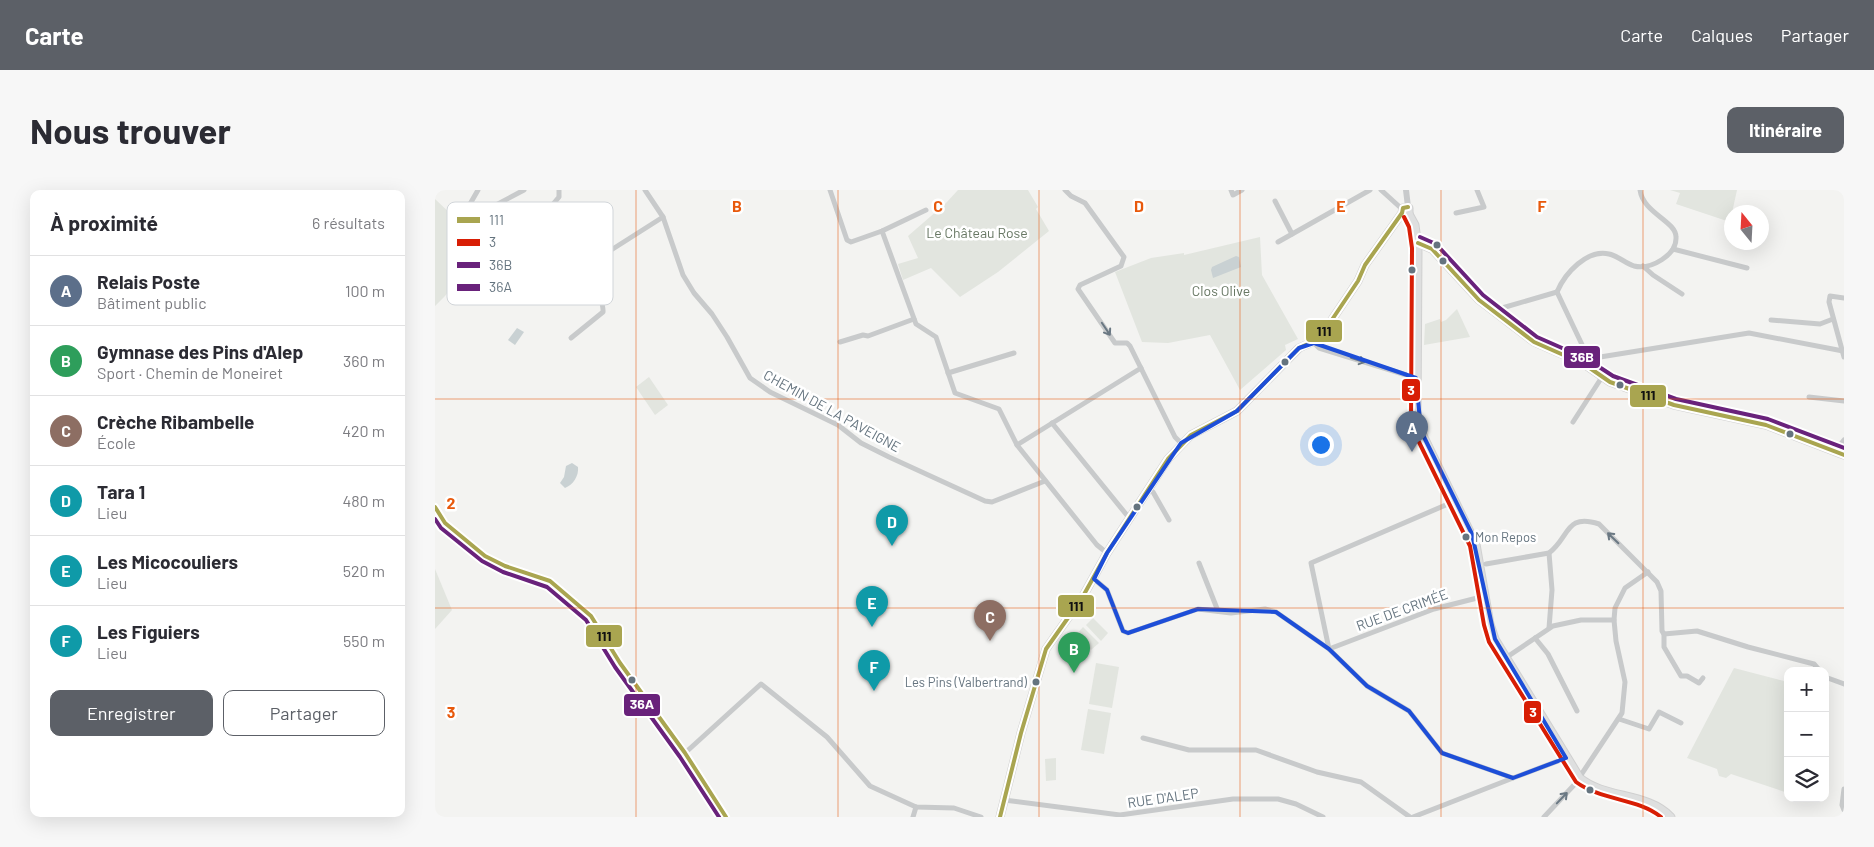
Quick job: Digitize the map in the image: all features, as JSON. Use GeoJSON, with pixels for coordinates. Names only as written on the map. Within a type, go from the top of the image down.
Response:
{"type":"FeatureCollection","features":[{"type":"Feature","properties":{"kind":"main road"},"geometry":{"type":"LineString","coordinates":[[1000,817],[1018,749],[1025,733],[1046,649],[1094,579],[1107,553],[1168,459],[1181,443],[1191,435],[1237,411],[1299,348],[1314,343],[1319,339],[1358,280],[1365,265],[1405,211],[1415,224],[1418,243],[1417,418],[1421,431],[1476,544],[1492,632],[1566,758],[1580,778],[1597,788],[1657,806],[1671,817]]}},
{"type":"Feature","properties":{"kind":"main road"},"geometry":{"type":"LineString","coordinates":[[1418,243],[1431,249],[1479,300],[1534,342],[1584,364],[1601,377],[1619,386],[1673,405],[1757,422],[1844,455]]}},
{"type":"Feature","properties":{"kind":"street"},"geometry":{"type":"LineString","coordinates":[[471,202],[478,190]]}},
{"type":"Feature","properties":{"kind":"street"},"geometry":{"type":"LineString","coordinates":[[502,202],[524,190]]}},
{"type":"Feature","properties":{"kind":"street"},"geometry":{"type":"LineString","coordinates":[[555,202],[559,197],[559,190]]}},
{"type":"Feature","properties":{"kind":"street","name":"CHEMIN DE LA PAVEIGNE"},"geometry":{"type":"LineString","coordinates":[[645,190],[663,218],[677,260],[694,293],[713,314],[750,378],[769,392],[838,425],[861,443],[985,501],[992,502],[1045,480]]}},
{"type":"Feature","properties":{"kind":"street"},"geometry":{"type":"LineString","coordinates":[[830,190],[847,240],[857,242],[926,210]]}},
{"type":"Feature","properties":{"kind":"street"},"geometry":{"type":"LineString","coordinates":[[1065,190],[1071,196],[1085,203],[1124,257],[1121,266],[1079,285],[1079,289],[1115,344],[1127,343],[1130,346],[1175,437],[1181,443]]}},
{"type":"Feature","properties":{"kind":"street"},"geometry":{"type":"LineString","coordinates":[[1231,190],[1233,195],[1242,190]]}},
{"type":"Feature","properties":{"kind":"street"},"geometry":{"type":"LineString","coordinates":[[1278,242],[1371,190]]}},
{"type":"Feature","properties":{"kind":"street"},"geometry":{"type":"LineString","coordinates":[[1381,190],[1405,211]]}},
{"type":"Feature","properties":{"kind":"street"},"geometry":{"type":"LineString","coordinates":[[1405,211],[1406,190]]}},
{"type":"Feature","properties":{"kind":"street"},"geometry":{"type":"LineString","coordinates":[[1456,213],[1484,207],[1477,190]]}},
{"type":"Feature","properties":{"kind":"street"},"geometry":{"type":"LineString","coordinates":[[1584,364],[1586,353],[1557,292],[1562,279],[1580,262],[1599,253],[1610,254],[1635,266],[1643,266],[1663,259],[1673,249],[1677,236],[1675,230],[1644,202],[1640,190]]}},
{"type":"Feature","properties":{"kind":"street"},"geometry":{"type":"LineString","coordinates":[[1275,201],[1293,234]]}},
{"type":"Feature","properties":{"kind":"street"},"geometry":{"type":"LineString","coordinates":[[613,249],[663,218]]}},
{"type":"Feature","properties":{"kind":"street"},"geometry":{"type":"LineString","coordinates":[[882,231],[914,319],[918,327],[933,333],[936,337],[955,393],[999,410],[1017,444],[1097,545],[1107,553]]}},
{"type":"Feature","properties":{"kind":"street"},"geometry":{"type":"LineString","coordinates":[[1673,249],[1747,268]]}},
{"type":"Feature","properties":{"kind":"street"},"geometry":{"type":"LineString","coordinates":[[1643,266],[1682,294]]}},
{"type":"Feature","properties":{"kind":"street"},"geometry":{"type":"LineString","coordinates":[[1497,314],[1502,308],[1557,292]]}},
{"type":"Feature","properties":{"kind":"street"},"geometry":{"type":"LineString","coordinates":[[1844,298],[1830,296],[1829,302],[1844,358]]}},
{"type":"Feature","properties":{"kind":"street"},"geometry":{"type":"LineString","coordinates":[[571,338],[603,312],[603,305]]}},
{"type":"Feature","properties":{"kind":"street"},"geometry":{"type":"LineString","coordinates":[[840,342],[863,335],[868,336],[914,319]]}},
{"type":"Feature","properties":{"kind":"street"},"geometry":{"type":"LineString","coordinates":[[1771,320],[1820,324],[1833,319]]}},
{"type":"Feature","properties":{"kind":"street"},"geometry":{"type":"LineString","coordinates":[[1584,364],[1594,358],[1749,333],[1843,351]]}},
{"type":"Feature","properties":{"kind":"street"},"geometry":{"type":"LineString","coordinates":[[1314,343],[1319,348],[1416,378]]}},
{"type":"Feature","properties":{"kind":"street"},"geometry":{"type":"LineString","coordinates":[[948,373],[1015,353]]}},
{"type":"Feature","properties":{"kind":"street"},"geometry":{"type":"LineString","coordinates":[[1017,444],[1141,368]]}},
{"type":"Feature","properties":{"kind":"street"},"geometry":{"type":"LineString","coordinates":[[1573,422],[1601,377]]}},
{"type":"Feature","properties":{"kind":"street"},"geometry":{"type":"LineString","coordinates":[[1809,397],[1844,401]]}},
{"type":"Feature","properties":{"kind":"street"},"geometry":{"type":"LineString","coordinates":[[1052,424],[1130,518]]}},
{"type":"Feature","properties":{"kind":"street"},"geometry":{"type":"LineString","coordinates":[[1835,451],[1844,440]]}},
{"type":"Feature","properties":{"kind":"street"},"geometry":{"type":"LineString","coordinates":[[1149,490],[1153,492],[1169,520]]}},
{"type":"Feature","properties":{"kind":"street"},"geometry":{"type":"LineString","coordinates":[[1329,649],[1311,564],[1455,501]]}},
{"type":"Feature","properties":{"kind":"street"},"geometry":{"type":"LineString","coordinates":[[435,507],[445,523],[485,556],[505,566],[549,581],[591,616],[620,663],[685,753],[726,817]]}},
{"type":"Feature","properties":{"kind":"street"},"geometry":{"type":"LineString","coordinates":[[1486,564],[1549,553],[1555,548],[1569,527],[1577,521],[1599,524],[1648,572],[1661,591],[1664,647],[1681,676],[1687,676],[1699,683],[1703,678]]}},
{"type":"Feature","properties":{"kind":"street"},"geometry":{"type":"LineString","coordinates":[[1549,553],[1552,590],[1549,628]]}},
{"type":"Feature","properties":{"kind":"street"},"geometry":{"type":"LineString","coordinates":[[1199,563],[1218,611]]}},
{"type":"Feature","properties":{"kind":"street"},"geometry":{"type":"LineString","coordinates":[[1544,817],[1580,778],[1619,719],[1623,704],[1625,682],[1614,620],[1619,596],[1625,588],[1648,572]]}},
{"type":"Feature","properties":{"kind":"street"},"geometry":{"type":"LineString","coordinates":[[1094,579],[1107,590],[1123,631],[1128,633],[1198,609],[1231,612],[1265,609],[1276,612],[1329,649],[1367,686],[1409,711],[1442,753],[1513,778]]}},
{"type":"Feature","properties":{"kind":"street","name":"RUE DE CRIMÉE"},"geometry":{"type":"LineString","coordinates":[[1329,649],[1434,609],[1485,596]]}},
{"type":"Feature","properties":{"kind":"street"},"geometry":{"type":"LineString","coordinates":[[1507,657],[1549,628],[1581,620],[1614,620]]}},
{"type":"Feature","properties":{"kind":"street"},"geometry":{"type":"LineString","coordinates":[[1664,634],[1697,631],[1748,648],[1814,664],[1817,667]]}},
{"type":"Feature","properties":{"kind":"street"},"geometry":{"type":"LineString","coordinates":[[1535,638],[1548,654],[1577,711]]}},
{"type":"Feature","properties":{"kind":"street"},"geometry":{"type":"LineString","coordinates":[[1829,678],[1844,684]]}},
{"type":"Feature","properties":{"kind":"street"},"geometry":{"type":"LineString","coordinates":[[685,753],[761,684],[827,738],[870,786],[916,806],[954,808],[981,817]]}},
{"type":"Feature","properties":{"kind":"street"},"geometry":{"type":"LineString","coordinates":[[1619,719],[1649,729],[1659,712],[1681,723]]}},
{"type":"Feature","properties":{"kind":"street"},"geometry":{"type":"LineString","coordinates":[[1143,738],[1189,750],[1256,750],[1317,772],[1361,782],[1411,817],[1566,758]]}},
{"type":"Feature","properties":{"kind":"street"},"geometry":{"type":"LineString","coordinates":[[1844,789],[1842,805],[1844,810]]}},
{"type":"Feature","properties":{"kind":"street","name":"RUE D'ALEP"},"geometry":{"type":"LineString","coordinates":[[1004,800],[1120,816],[1233,799],[1277,799],[1296,804],[1323,817]]}},
{"type":"Feature","properties":{"kind":"street"},"geometry":{"type":"LineString","coordinates":[[913,817],[916,806]]}},
{"type":"Feature","properties":{"kind":"highlighted area"},"geometry":{"type":"Polygon","coordinates":[[[1314,343],[1416,378],[1421,431],[1472,534],[1495,639],[1566,758],[1513,778],[1442,753],[1409,711],[1367,686],[1329,649],[1276,612],[1198,609],[1128,633],[1123,631],[1107,590],[1094,579],[1107,553],[1181,443],[1237,411],[1299,348],[1314,343]]]}},
{"type":"Feature","properties":{"kind":"green space","name":"Le Château Rose"},"geometry":{"type":"Polygon","coordinates":[[[958,190],[1028,190],[1038,207],[1036,209],[1049,231],[998,272],[960,297],[931,268],[903,280],[898,264],[918,258],[908,236],[958,190]]]}},
{"type":"Feature","properties":{"kind":"green space"},"geometry":{"type":"Polygon","coordinates":[[[1670,190],[1737,190],[1734,205],[1724,205],[1724,220],[1676,204],[1680,193],[1670,190]]]}},
{"type":"Feature","properties":{"kind":"green space"},"geometry":{"type":"Polygon","coordinates":[[[435,199],[447,210],[447,293],[435,306],[435,199]]]}},
{"type":"Feature","properties":{"kind":"green space","name":"Clos Olive"},"geometry":{"type":"Polygon","coordinates":[[[1260,237],[1262,275],[1298,339],[1285,345],[1286,350],[1240,390],[1210,335],[1168,343],[1142,342],[1115,272],[1151,258],[1184,253],[1184,255],[1260,237]]]}},
{"type":"Feature","properties":{"kind":"green space"},"geometry":{"type":"Polygon","coordinates":[[[1457,309],[1470,337],[1424,345],[1425,324],[1440,319],[1441,322],[1446,320],[1457,309]]]}},
{"type":"Feature","properties":{"kind":"green space"},"geometry":{"type":"Polygon","coordinates":[[[649,377],[668,405],[655,415],[636,387],[649,377]]]}},
{"type":"Feature","properties":{"kind":"green space"},"geometry":{"type":"Polygon","coordinates":[[[435,569],[452,610],[435,629],[435,569]]]}},
{"type":"Feature","properties":{"kind":"green space"},"geometry":{"type":"Polygon","coordinates":[[[1093,618],[1108,633],[1101,641],[1086,625],[1093,618]]]}},
{"type":"Feature","properties":{"kind":"green space"},"geometry":{"type":"Polygon","coordinates":[[[1083,627],[1099,643],[1091,650],[1076,635],[1083,627]]]}},
{"type":"Feature","properties":{"kind":"green space"},"geometry":{"type":"Polygon","coordinates":[[[1096,663],[1119,667],[1112,708],[1089,704],[1096,663]]]}},
{"type":"Feature","properties":{"kind":"green space"},"geometry":{"type":"Polygon","coordinates":[[[1734,668],[1784,681],[1784,792],[1731,774],[1726,778],[1719,776],[1717,769],[1687,758],[1734,668]]]}},
{"type":"Feature","properties":{"kind":"green space"},"geometry":{"type":"Polygon","coordinates":[[[1088,709],[1111,713],[1104,754],[1081,750],[1088,709]]]}},
{"type":"Feature","properties":{"kind":"green space"},"geometry":{"type":"Polygon","coordinates":[[[1056,758],[1056,780],[1046,781],[1045,759],[1056,758]]]}},
{"type":"Feature","properties":{"kind":"shaded area"},"geometry":{"type":"Polygon","coordinates":[[[1236,256],[1239,257],[1241,267],[1213,278],[1212,267],[1236,256]]]}},
{"type":"Feature","properties":{"kind":"shaded area"},"geometry":{"type":"Polygon","coordinates":[[[517,328],[524,332],[515,345],[508,340],[517,328]]]}},
{"type":"Feature","properties":{"kind":"shaded area"},"geometry":{"type":"Polygon","coordinates":[[[572,463],[578,467],[578,474],[573,482],[565,488],[560,483],[564,477],[566,466],[572,463]]]}},
{"type":"Feature","properties":{"kind":"transit line","name":"111"},"geometry":{"type":"LineString","coordinates":[[1000,817],[1021,733],[1046,649],[1082,598],[1107,553],[1168,459],[1191,435],[1237,411],[1299,348],[1319,339],[1358,281],[1365,265],[1402,213],[1403,208],[1408,207]]}},
{"type":"Feature","properties":{"kind":"transit line","name":"3"},"geometry":{"type":"LineString","coordinates":[[1404,217],[1409,227],[1412,248],[1411,419],[1415,434],[1470,546],[1484,625],[1489,642],[1576,782],[1597,793],[1642,806],[1661,817]]}},
{"type":"Feature","properties":{"kind":"transit line","name":"36B"},"geometry":{"type":"LineString","coordinates":[[1420,237],[1436,244],[1483,295],[1537,337],[1587,359],[1613,376],[1676,399],[1768,419],[1844,448]]}},
{"type":"Feature","properties":{"kind":"transit line","name":"111"},"geometry":{"type":"LineString","coordinates":[[1418,243],[1432,249],[1479,300],[1534,342],[1584,364],[1610,382],[1674,405],[1766,425],[1844,455]]}},
{"type":"Feature","properties":{"kind":"transit line","name":"111"},"geometry":{"type":"LineString","coordinates":[[435,507],[445,523],[485,556],[505,566],[550,581],[591,616],[620,663],[685,753],[726,817]]}},
{"type":"Feature","properties":{"kind":"transit line","name":"36A"},"geometry":{"type":"LineString","coordinates":[[435,519],[441,528],[482,561],[503,572],[547,587],[586,620],[615,667],[680,757],[719,817]]}},
{"type":"Feature","properties":{"kind":"place","name":"Relais Poste"},"geometry":{"type":"Point","coordinates":[1412,452]}},
{"type":"Feature","properties":{"kind":"place","name":"Mon Repos"},"geometry":{"type":"Point","coordinates":[1466,537]}},
{"type":"Feature","properties":{"kind":"place","name":"Tara 1"},"geometry":{"type":"Point","coordinates":[892,546]}},
{"type":"Feature","properties":{"kind":"place","name":"Les Micocouliers"},"geometry":{"type":"Point","coordinates":[872,627]}},
{"type":"Feature","properties":{"kind":"place","name":"Crèche Ribambelle"},"geometry":{"type":"Point","coordinates":[990,641]}},
{"type":"Feature","properties":{"kind":"place","name":"Gymnase des Pins d'Alep"},"geometry":{"type":"Point","coordinates":[1074,673]}},
{"type":"Feature","properties":{"kind":"place","name":"Les Pins (Valbertrand)"},"geometry":{"type":"Point","coordinates":[1036,682]}},
{"type":"Feature","properties":{"kind":"place","name":"Les Figuiers"},"geometry":{"type":"Point","coordinates":[874,691]}}]}
